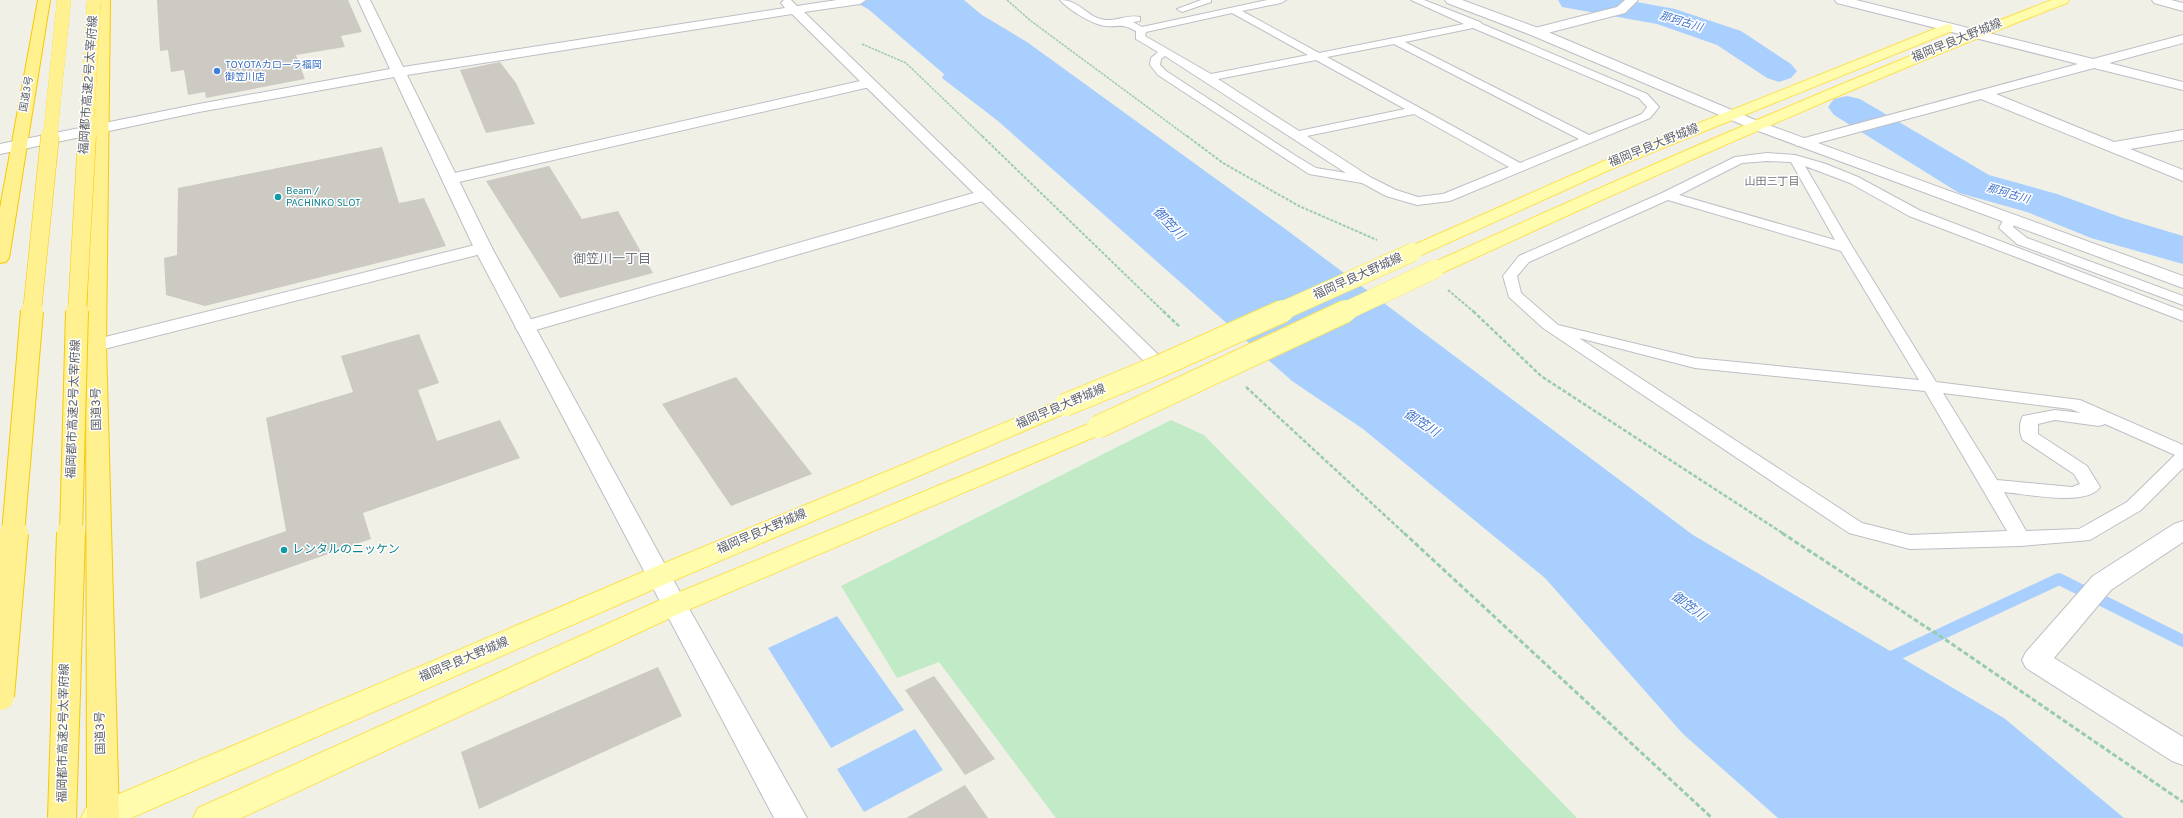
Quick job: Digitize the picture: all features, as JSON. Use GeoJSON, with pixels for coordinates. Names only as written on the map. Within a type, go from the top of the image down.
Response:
{"type":"FeatureCollection","features":[{"type":"Feature","properties":{"kind":"highway","name":"国道3号"},"geometry":{"type":"LineString","coordinates":[[0,258],[18,145],[44,0]]}},
{"type":"Feature","properties":{"kind":"highway"},"geometry":{"type":"LineString","coordinates":[[0,696],[33,301],[64,0]]}},
{"type":"Feature","properties":{"kind":"highway","name":"福岡都市高速2号太宰府線"},"geometry":{"type":"LineString","coordinates":[[62,818],[78,291],[94,0]]}},
{"type":"Feature","properties":{"kind":"highway","name":"国道3号"},"geometry":{"type":"LineString","coordinates":[[101,817],[96,345],[104,0]]}},
{"type":"Feature","properties":{"kind":"main road","name":"福岡早良大野城線"},"geometry":{"type":"LineString","coordinates":[[209,818],[674,605],[1098,427],[1435,268],[1972,27],[2064,0]]}},
{"type":"Feature","properties":{"kind":"main road","name":"福岡早良大野城線"},"geometry":{"type":"LineString","coordinates":[[101,817],[659,576],[1160,366],[1610,164],[1948,28],[1972,27]]}},
{"type":"Feature","properties":{"kind":"street"},"geometry":{"type":"LineString","coordinates":[[364,0],[483,248],[674,605],[791,818]]}},
{"type":"Feature","properties":{"kind":"street"},"geometry":{"type":"LineString","coordinates":[[0,149],[101,128],[399,72],[796,6],[860,0]]}},
{"type":"Feature","properties":{"kind":"street"},"geometry":{"type":"LineString","coordinates":[[1451,0],[1536,32],[1731,115],[1802,143],[2183,282]]}},
{"type":"Feature","properties":{"kind":"street"},"geometry":{"type":"LineString","coordinates":[[1536,32],[1621,10],[1632,0]]}},
{"type":"Feature","properties":{"kind":"street"},"geometry":{"type":"LineString","coordinates":[[1841,0],[1948,28]]}},
{"type":"Feature","properties":{"kind":"street"},"geometry":{"type":"LineString","coordinates":[[2158,0],[2183,7]]}},
{"type":"Feature","properties":{"kind":"street"},"geometry":{"type":"LineString","coordinates":[[796,6],[869,83],[1160,366]]}},
{"type":"Feature","properties":{"kind":"street"},"geometry":{"type":"LineString","coordinates":[[1972,27],[2091,63],[2183,86]]}},
{"type":"Feature","properties":{"kind":"street"},"geometry":{"type":"LineString","coordinates":[[1802,143],[1980,93],[2183,39]]}},
{"type":"Feature","properties":{"kind":"street"},"geometry":{"type":"LineString","coordinates":[[450,179],[869,83]]}},
{"type":"Feature","properties":{"kind":"street"},"geometry":{"type":"LineString","coordinates":[[1980,93],[2183,176]]}},
{"type":"Feature","properties":{"kind":"street"},"geometry":{"type":"LineString","coordinates":[[2112,147],[2183,135]]}},
{"type":"Feature","properties":{"kind":"street"},"geometry":{"type":"LineString","coordinates":[[525,327],[984,195]]}},
{"type":"Feature","properties":{"kind":"street"},"geometry":{"type":"LineString","coordinates":[[96,345],[483,248]]}},
{"type":"Feature","properties":{"kind":"street"},"geometry":{"type":"LineString","coordinates":[[2183,530],[2102,583],[2036,660],[2183,752]]}},
{"type":"Feature","properties":{"kind":"lane"},"geometry":{"type":"LineString","coordinates":[[1065,0],[1094,20],[1106,23],[1125,22],[1200,5],[1206,2],[1206,0]]}},
{"type":"Feature","properties":{"kind":"lane"},"geometry":{"type":"LineString","coordinates":[[1125,22],[1141,30],[1156,25],[1281,0]]}},
{"type":"Feature","properties":{"kind":"lane"},"geometry":{"type":"LineString","coordinates":[[1141,30],[1140,37],[1209,78],[1366,180],[1391,193],[1417,201],[1445,198],[1646,116],[1654,107],[1643,96],[1478,24],[1416,0]]}},
{"type":"Feature","properties":{"kind":"lane"},"geometry":{"type":"LineString","coordinates":[[1234,10],[1418,110],[1518,167]]}},
{"type":"Feature","properties":{"kind":"lane"},"geometry":{"type":"LineString","coordinates":[[1209,78],[1478,24]]}},
{"type":"Feature","properties":{"kind":"lane"},"geometry":{"type":"LineString","coordinates":[[1396,41],[1588,139]]}},
{"type":"Feature","properties":{"kind":"lane"},"geometry":{"type":"LineString","coordinates":[[1165,52],[1156,58],[1155,65],[1162,73],[1292,159],[1313,171],[1366,180]]}},
{"type":"Feature","properties":{"kind":"lane"},"geometry":{"type":"LineString","coordinates":[[1297,135],[1418,110]]}},
{"type":"Feature","properties":{"kind":"lane"},"geometry":{"type":"LineString","coordinates":[[2183,316],[1914,213],[1854,180],[1822,167],[1795,159],[1767,157],[1738,160],[1667,196],[1524,260],[1510,276],[1514,294],[1548,325],[1856,528],[1910,542],[2021,539],[2083,535],[2134,506],[2183,458]]}},
{"type":"Feature","properties":{"kind":"lane"},"geometry":{"type":"LineString","coordinates":[[1795,159],[1846,248],[1991,485],[2021,539]]}},
{"type":"Feature","properties":{"kind":"lane"},"geometry":{"type":"LineString","coordinates":[[1667,196],[1846,248]]}},
{"type":"Feature","properties":{"kind":"lane"},"geometry":{"type":"LineString","coordinates":[[2011,218],[2006,228],[2022,241],[2183,301]]}},
{"type":"Feature","properties":{"kind":"lane"},"geometry":{"type":"LineString","coordinates":[[1548,325],[1695,363],[1930,386],[2074,404],[2183,452]]}},
{"type":"Feature","properties":{"kind":"lane"},"geometry":{"type":"LineString","coordinates":[[1991,485],[2072,493],[2091,487],[2081,470],[2029,436],[2030,420],[2055,415],[2118,424]]}},
{"type":"Feature","properties":{"kind":"path"},"geometry":{"type":"LineString","coordinates":[[1006,0],[1031,21],[1223,163],[1299,206],[1383,244]]}},
{"type":"Feature","properties":{"kind":"path"},"geometry":{"type":"LineString","coordinates":[[857,42],[906,63],[1181,327]]}},
{"type":"Feature","properties":{"kind":"path"},"geometry":{"type":"LineString","coordinates":[[1445,288],[1464,302],[1541,376],[1946,640],[2183,802]]}},
{"type":"Feature","properties":{"kind":"path"},"geometry":{"type":"LineString","coordinates":[[1245,387],[1712,818]]}},
{"type":"Feature","properties":{"kind":"green space"},"geometry":{"type":"Polygon","coordinates":[[[1171,420],[1204,435],[1577,818],[1056,818],[939,662],[897,678],[841,586],[1171,420]]]}},
{"type":"Feature","properties":{"kind":"water","name":"御笠川"},"geometry":{"type":"Polygon","coordinates":[[[851,0],[964,0],[982,15],[1027,42],[1288,231],[1693,535],[2004,718],[2124,818],[1778,818],[1683,734],[1545,578],[1363,429],[1292,381],[998,121],[942,78],[944,74],[868,9],[851,0]]]}},
{"type":"Feature","properties":{"kind":"water"},"geometry":{"type":"Polygon","coordinates":[[[837,616],[904,710],[831,748],[768,648],[837,616]]]}},
{"type":"Feature","properties":{"kind":"water"},"geometry":{"type":"Polygon","coordinates":[[[915,729],[943,770],[864,812],[837,769],[915,729]]]}},
{"type":"Feature","properties":{"kind":"building"},"geometry":{"type":"Polygon","coordinates":[[[157,0],[348,0],[362,32],[341,36],[345,47],[296,55],[305,79],[206,98],[205,92],[188,95],[184,70],[171,72],[168,50],[160,51],[157,0]]]}},
{"type":"Feature","properties":{"kind":"building"},"geometry":{"type":"Polygon","coordinates":[[[500,62],[516,83],[535,124],[486,133],[460,70],[500,62]]]}},
{"type":"Feature","properties":{"kind":"building"},"geometry":{"type":"Polygon","coordinates":[[[382,147],[399,203],[424,198],[446,246],[205,306],[166,295],[164,258],[177,255],[178,188],[382,147]]]}},
{"type":"Feature","properties":{"kind":"building"},"geometry":{"type":"Polygon","coordinates":[[[549,166],[582,219],[618,211],[653,273],[560,298],[486,181],[549,166]]]}},
{"type":"Feature","properties":{"kind":"building"},"geometry":{"type":"Polygon","coordinates":[[[419,334],[439,383],[418,390],[437,441],[500,420],[520,458],[363,513],[371,539],[200,599],[196,562],[286,531],[266,418],[353,392],[341,356],[419,334]]]}},
{"type":"Feature","properties":{"kind":"building"},"geometry":{"type":"Polygon","coordinates":[[[736,377],[812,474],[731,506],[662,404],[736,377]]]}},
{"type":"Feature","properties":{"kind":"building"},"geometry":{"type":"Polygon","coordinates":[[[658,667],[682,716],[479,809],[461,752],[658,667]]]}},
{"type":"Feature","properties":{"kind":"building"},"geometry":{"type":"Polygon","coordinates":[[[934,676],[995,759],[965,775],[905,690],[934,676]]]}},
{"type":"Feature","properties":{"kind":"building"},"geometry":{"type":"Polygon","coordinates":[[[965,785],[988,818],[906,818],[965,785]]]}},
{"type":"Feature","properties":{"kind":"waterway","name":"那珂古川"},"geometry":{"type":"LineString","coordinates":[[1573,0],[1664,16],[1729,38],[1779,71]]}},
{"type":"Feature","properties":{"kind":"waterway","name":"那珂古川"},"geometry":{"type":"LineString","coordinates":[[1847,107],[1974,184],[2042,203],[2107,228],[2183,250]]}},
{"type":"Feature","properties":{"kind":"waterway"},"geometry":{"type":"LineString","coordinates":[[1885,660],[2059,579],[2183,641]]}},
{"type":"Feature","properties":{"kind":"place","name":"TOYOTAカローラ福岡 御笠川店"},"geometry":{"type":"Point","coordinates":[217,71]}},
{"type":"Feature","properties":{"kind":"place","name":"Beam / PACHINKO SLOT"},"geometry":{"type":"Point","coordinates":[278,197]}},
{"type":"Feature","properties":{"kind":"place","name":"レンタルのニッケン"},"geometry":{"type":"Point","coordinates":[284,550]}},
{"type":"Feature","properties":{"kind":"district","name":"山田三丁目"},"geometry":{"type":"Point","coordinates":[1772,182]}},
{"type":"Feature","properties":{"kind":"district","name":"御笠川一丁目"},"geometry":{"type":"Point","coordinates":[612,260]}}]}
